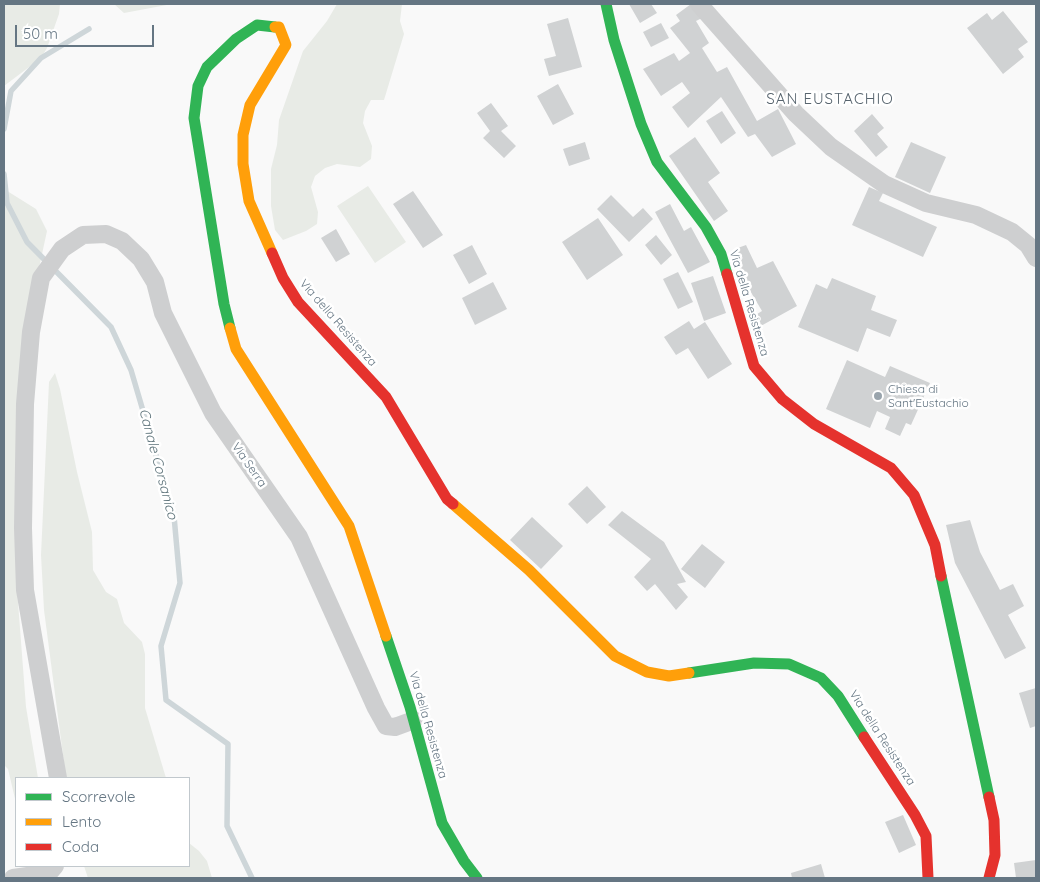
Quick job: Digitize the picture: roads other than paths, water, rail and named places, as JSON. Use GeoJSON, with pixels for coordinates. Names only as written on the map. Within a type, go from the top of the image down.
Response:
{"type":"FeatureCollection","features":[{"type":"Feature","properties":{"kind":"street","name":"Via della Resistenza"},"geometry":{"type":"LineString","coordinates":[[606,4],[614,40],[641,124],[658,162],[706,227],[721,254],[754,366],[782,399],[814,424],[891,468],[914,495],[935,544],[994,820],[995,855],[989,878]]}},
{"type":"Feature","properties":{"kind":"street"},"geometry":{"type":"LineString","coordinates":[[699,4],[796,114],[831,147],[884,184],[926,203],[976,215],[1012,232],[1028,245],[1036,258]]}},
{"type":"Feature","properties":{"kind":"street","name":"Via della Resistenza"},"geometry":{"type":"LineString","coordinates":[[477,878],[464,861],[442,822],[414,720],[349,526],[236,349],[224,304],[212,217],[194,118],[198,86],[207,66],[236,39],[256,25],[279,27],[286,45],[250,105],[243,135],[243,164],[249,201],[283,278],[298,302],[386,397],[447,499],[528,570],[615,656],[647,672],[669,676],[754,663],[789,664],[822,678],[838,696],[926,836],[928,878]]}},
{"type":"Feature","properties":{"kind":"street","name":"Via Serra"},"geometry":{"type":"LineString","coordinates":[[58,777],[25,590],[23,528],[25,404],[31,332],[41,278],[62,249],[83,235],[106,234],[122,241],[141,260],[155,282],[164,313],[213,413],[299,537],[376,708],[386,726],[395,727],[414,720]]}},
{"type":"Feature","properties":{"kind":"street"},"geometry":{"type":"LineString","coordinates":[[13,878],[49,873],[54,867]]}},
{"type":"Feature","properties":{"kind":"waterway","name":"Canale Corsanico"},"geometry":{"type":"LineString","coordinates":[[4,129],[11,91],[41,58],[89,29]]}},
{"type":"Feature","properties":{"kind":"waterway","name":"Canale Corsanico"},"geometry":{"type":"LineString","coordinates":[[4,174],[7,203],[27,242],[111,327],[131,370],[174,516],[180,583],[161,646],[166,700],[228,744],[227,826],[252,878]]}},
{"type":"Feature","properties":{"kind":"place","name":"Chiesa di Sant'Eustachio"},"geometry":{"type":"Point","coordinates":[878,396]}},
{"type":"Feature","properties":{"kind":"district","name":"SAN EUSTACHIO"},"geometry":{"type":"Point","coordinates":[830,99]}}]}
